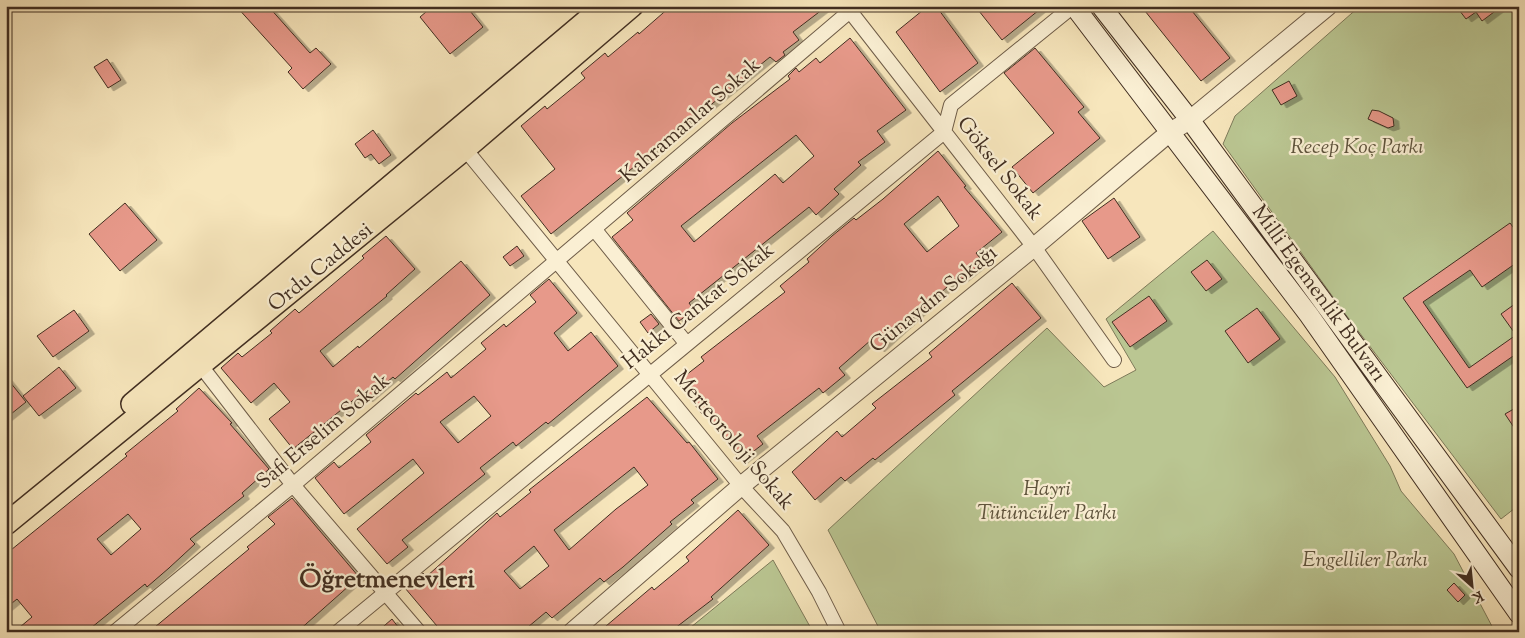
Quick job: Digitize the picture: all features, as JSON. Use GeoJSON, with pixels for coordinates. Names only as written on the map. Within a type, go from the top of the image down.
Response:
{"type":"FeatureCollection","features":[{"type":"Feature","properties":{"kind":"main road","name":"Ordu Caddesi"},"geometry":{"type":"LineString","coordinates":[[6,509],[604,6]]}},
{"type":"Feature","properties":{"kind":"main road","name":"Ordu Caddesi"},"geometry":{"type":"LineString","coordinates":[[6,524],[465,149],[632,6]]}},
{"type":"Feature","properties":{"kind":"main road","name":"Milli Egemenlik Bulvarı"},"geometry":{"type":"LineString","coordinates":[[1073,6],[1309,315],[1515,609]]}},
{"type":"Feature","properties":{"kind":"main road","name":"Milli Egemenlik Bulvarı"},"geometry":{"type":"LineString","coordinates":[[1100,6],[1190,120],[1519,569]]}},
{"type":"Feature","properties":{"kind":"street"},"geometry":{"type":"LineString","coordinates":[[944,132],[951,105],[1073,6]]}},
{"type":"Feature","properties":{"kind":"street","name":"Günaydın Sokağı"},"geometry":{"type":"LineString","coordinates":[[572,632],[741,486],[1034,247],[1170,132],[1190,120],[1328,6]]}},
{"type":"Feature","properties":{"kind":"street","name":"Göksel Sokak"},"geometry":{"type":"LineString","coordinates":[[848,9],[1034,247],[1114,360]]}},
{"type":"Feature","properties":{"kind":"street","name":"Kahramanlar Sokak"},"geometry":{"type":"LineString","coordinates":[[558,262],[848,9]]}},
{"type":"Feature","properties":{"kind":"street","name":"Hakkı Cankat Sokak"},"geometry":{"type":"LineString","coordinates":[[338,632],[944,132]]}},
{"type":"Feature","properties":{"kind":"street","name":"Merteoroloji Sokak"},"geometry":{"type":"LineString","coordinates":[[465,149],[741,486],[783,531],[820,592],[839,632]]}},
{"type":"Feature","properties":{"kind":"street"},"geometry":{"type":"LineString","coordinates":[[595,230],[686,343]]}},
{"type":"Feature","properties":{"kind":"street","name":"Safi Erselim Sokak"},"geometry":{"type":"LineString","coordinates":[[115,632],[558,262]]}},
{"type":"Feature","properties":{"kind":"street"},"geometry":{"type":"LineString","coordinates":[[201,366],[293,485],[419,632]]}},
{"type":"Feature","properties":{"kind":"green space","name":"Recep Koç Parkı"},"geometry":{"type":"Polygon","coordinates":[[[1360,6],[1519,6],[1519,505],[1501,519],[1343,311],[1223,144],[1235,116],[1360,6]]]}},
{"type":"Feature","properties":{"kind":"green space","name":"Hayri Tütüncüler Parkı"},"geometry":{"type":"Polygon","coordinates":[[[1213,231],[1335,377],[1390,466],[1401,491],[1454,554],[1495,632],[881,632],[828,530],[1047,328],[1104,387],[1136,370],[1106,319],[1213,231]]]}},
{"type":"Feature","properties":{"kind":"green space"},"geometry":{"type":"Polygon","coordinates":[[[773,560],[813,632],[685,632],[773,560]]]}},
{"type":"Feature","properties":{"kind":"building"},"geometry":{"type":"Polygon","coordinates":[[[236,6],[268,6],[310,53],[316,48],[331,64],[303,89],[288,72],[292,68],[236,6]]]}},
{"type":"Feature","properties":{"kind":"building"},"geometry":{"type":"Polygon","coordinates":[[[433,6],[466,6],[483,27],[450,54],[420,17],[433,6]]]}},
{"type":"Feature","properties":{"kind":"building"},"geometry":{"type":"Polygon","coordinates":[[[671,6],[827,6],[793,32],[799,40],[783,52],[785,55],[776,62],[770,57],[551,234],[521,196],[555,169],[521,126],[545,106],[547,109],[585,78],[581,73],[605,53],[608,57],[638,32],[639,34],[671,6]]]}},
{"type":"Feature","properties":{"kind":"building"},"geometry":{"type":"Polygon","coordinates":[[[928,6],[936,6],[978,63],[940,92],[896,32],[928,6]]]}},
{"type":"Feature","properties":{"kind":"building"},"geometry":{"type":"Polygon","coordinates":[[[975,6],[1044,6],[1002,40],[975,6]]]}},
{"type":"Feature","properties":{"kind":"building"},"geometry":{"type":"Polygon","coordinates":[[[1141,6],[1188,6],[1230,58],[1201,81],[1141,6]]]}},
{"type":"Feature","properties":{"kind":"building"},"geometry":{"type":"Polygon","coordinates":[[[1456,6],[1502,6],[1482,21],[1476,12],[1466,19],[1456,6]]]}},
{"type":"Feature","properties":{"kind":"building"},"geometry":{"type":"Polygon","coordinates":[[[850,38],[906,110],[877,131],[885,142],[858,162],[861,165],[834,189],[839,194],[816,215],[809,207],[689,303],[694,310],[679,321],[612,237],[633,220],[627,213],[732,123],[790,79],[788,76],[796,68],[799,72],[816,58],[820,63],[850,38]],[[796,135],[681,226],[694,242],[775,174],[783,183],[814,156],[796,135]]]}},
{"type":"Feature","properties":{"kind":"building"},"geometry":{"type":"Polygon","coordinates":[[[1035,48],[1084,107],[1078,112],[1100,138],[1033,193],[1012,167],[1054,133],[1004,73],[1035,48]]]}},
{"type":"Feature","properties":{"kind":"building"},"geometry":{"type":"Polygon","coordinates":[[[107,59],[121,80],[108,88],[94,67],[107,59]]]}},
{"type":"Feature","properties":{"kind":"building"},"geometry":{"type":"Polygon","coordinates":[[[1289,81],[1297,96],[1281,105],[1272,90],[1289,81]]]}},
{"type":"Feature","properties":{"kind":"building"},"geometry":{"type":"Polygon","coordinates":[[[1372,110],[1379,111],[1393,118],[1394,126],[1388,128],[1368,119],[1372,110]]]}},
{"type":"Feature","properties":{"kind":"building"},"geometry":{"type":"Polygon","coordinates":[[[373,130],[391,155],[379,164],[371,154],[365,158],[355,144],[373,130]]]}},
{"type":"Feature","properties":{"kind":"building"},"geometry":{"type":"Polygon","coordinates":[[[938,151],[966,186],[964,187],[1002,232],[976,253],[983,262],[962,279],[959,276],[879,349],[871,340],[839,368],[845,375],[823,393],[819,388],[757,436],[763,444],[741,461],[704,412],[702,414],[677,382],[704,361],[701,357],[785,292],[780,286],[809,262],[807,259],[832,236],[854,218],[856,220],[938,151]],[[938,196],[904,224],[927,252],[959,226],[938,196]]]}},
{"type":"Feature","properties":{"kind":"building"},"geometry":{"type":"Polygon","coordinates":[[[1114,198],[1140,237],[1108,259],[1082,221],[1114,198]]]}},
{"type":"Feature","properties":{"kind":"building"},"geometry":{"type":"Polygon","coordinates":[[[125,203],[157,240],[120,271],[89,234],[125,203]]]}},
{"type":"Feature","properties":{"kind":"building"},"geometry":{"type":"Polygon","coordinates":[[[1510,223],[1519,235],[1519,261],[1482,287],[1470,270],[1423,302],[1469,368],[1516,335],[1501,314],[1519,301],[1519,352],[1467,388],[1403,298],[1510,223]]]}},
{"type":"Feature","properties":{"kind":"building"},"geometry":{"type":"Polygon","coordinates":[[[386,236],[415,269],[387,296],[320,351],[333,367],[358,346],[359,348],[461,261],[490,295],[395,379],[393,377],[367,399],[362,393],[293,449],[269,419],[290,402],[274,383],[251,403],[221,368],[238,353],[242,357],[272,333],[270,331],[295,309],[299,313],[364,258],[362,256],[386,236]]]}},
{"type":"Feature","properties":{"kind":"building"},"geometry":{"type":"Polygon","coordinates":[[[517,246],[524,256],[510,266],[503,257],[517,246]]]}},
{"type":"Feature","properties":{"kind":"building"},"geometry":{"type":"Polygon","coordinates":[[[1207,260],[1222,279],[1206,291],[1191,272],[1207,260]]]}},
{"type":"Feature","properties":{"kind":"building"},"geometry":{"type":"Polygon","coordinates":[[[549,279],[577,313],[554,333],[568,351],[591,332],[618,366],[548,424],[546,422],[516,446],[513,442],[480,468],[485,474],[402,540],[408,547],[387,564],[357,529],[424,473],[413,459],[344,514],[315,478],[334,462],[339,468],[371,442],[366,435],[416,393],[418,395],[447,372],[451,378],[486,349],[481,343],[504,324],[506,327],[536,302],[530,295],[549,279]],[[474,396],[440,422],[458,443],[491,416],[474,396]]]}},
{"type":"Feature","properties":{"kind":"building"},"geometry":{"type":"Polygon","coordinates":[[[1012,283],[1041,318],[952,391],[955,395],[875,460],[873,458],[845,481],[841,477],[815,500],[792,472],[837,431],[842,437],[876,408],[872,404],[932,357],[929,353],[1012,283]]]}},
{"type":"Feature","properties":{"kind":"building"},"geometry":{"type":"Polygon","coordinates":[[[1149,296],[1167,321],[1130,347],[1112,322],[1149,296]]]}},
{"type":"Feature","properties":{"kind":"building"},"geometry":{"type":"Polygon","coordinates":[[[1257,308],[1280,339],[1248,363],[1225,331],[1257,308]]]}},
{"type":"Feature","properties":{"kind":"building"},"geometry":{"type":"Polygon","coordinates":[[[74,310],[89,331],[53,357],[37,336],[74,310]]]}},
{"type":"Feature","properties":{"kind":"building"},"geometry":{"type":"Polygon","coordinates":[[[651,314],[659,324],[648,333],[640,322],[651,314]]]}},
{"type":"Feature","properties":{"kind":"building"},"geometry":{"type":"Polygon","coordinates":[[[59,367],[76,388],[39,416],[23,396],[59,367]]]}},
{"type":"Feature","properties":{"kind":"building"},"geometry":{"type":"Polygon","coordinates":[[[6,377],[26,402],[6,418],[6,377]]]}},
{"type":"Feature","properties":{"kind":"building"},"geometry":{"type":"Polygon","coordinates":[[[199,388],[232,423],[230,424],[269,469],[242,493],[244,496],[190,539],[195,544],[169,568],[147,587],[145,584],[86,632],[14,632],[32,617],[17,599],[6,608],[6,554],[127,456],[125,454],[178,411],[176,409],[199,388]],[[128,514],[97,539],[111,555],[141,529],[128,514]]]}},
{"type":"Feature","properties":{"kind":"building"},"geometry":{"type":"Polygon","coordinates":[[[647,397],[687,443],[689,442],[718,479],[691,500],[694,503],[670,522],[672,524],[623,567],[604,582],[600,578],[552,618],[546,612],[522,632],[442,632],[405,588],[423,573],[426,577],[497,513],[500,517],[531,492],[529,490],[647,397]],[[634,467],[554,530],[569,550],[616,509],[648,485],[634,467]],[[534,546],[504,571],[520,589],[549,566],[534,546]]]}},
{"type":"Feature","properties":{"kind":"building"},"geometry":{"type":"Polygon","coordinates":[[[1519,406],[1519,435],[1505,414],[1519,406]]]}},
{"type":"Feature","properties":{"kind":"building"},"geometry":{"type":"Polygon","coordinates":[[[292,498],[359,577],[297,632],[149,632],[249,549],[247,547],[275,524],[268,517],[292,498]]]}},
{"type":"Feature","properties":{"kind":"building"},"geometry":{"type":"Polygon","coordinates":[[[738,510],[769,545],[711,597],[713,599],[670,632],[599,632],[652,587],[654,590],[689,561],[686,557],[738,510]]]}},
{"type":"Feature","properties":{"kind":"building"},"geometry":{"type":"Polygon","coordinates":[[[1454,583],[1465,595],[1458,602],[1447,590],[1454,583]]]}},
{"type":"Feature","properties":{"kind":"building"},"geometry":{"type":"Polygon","coordinates":[[[392,619],[402,632],[377,632],[392,619]]]}},
{"type":"Feature","properties":{"kind":"district","name":"Öğretmenevleri"},"geometry":{"type":"Point","coordinates":[387,580]}},
{"type":"Feature","properties":{"kind":"park label","name":"Engelliler Parkı"},"geometry":{"type":"Point","coordinates":[1365,561]}}]}
